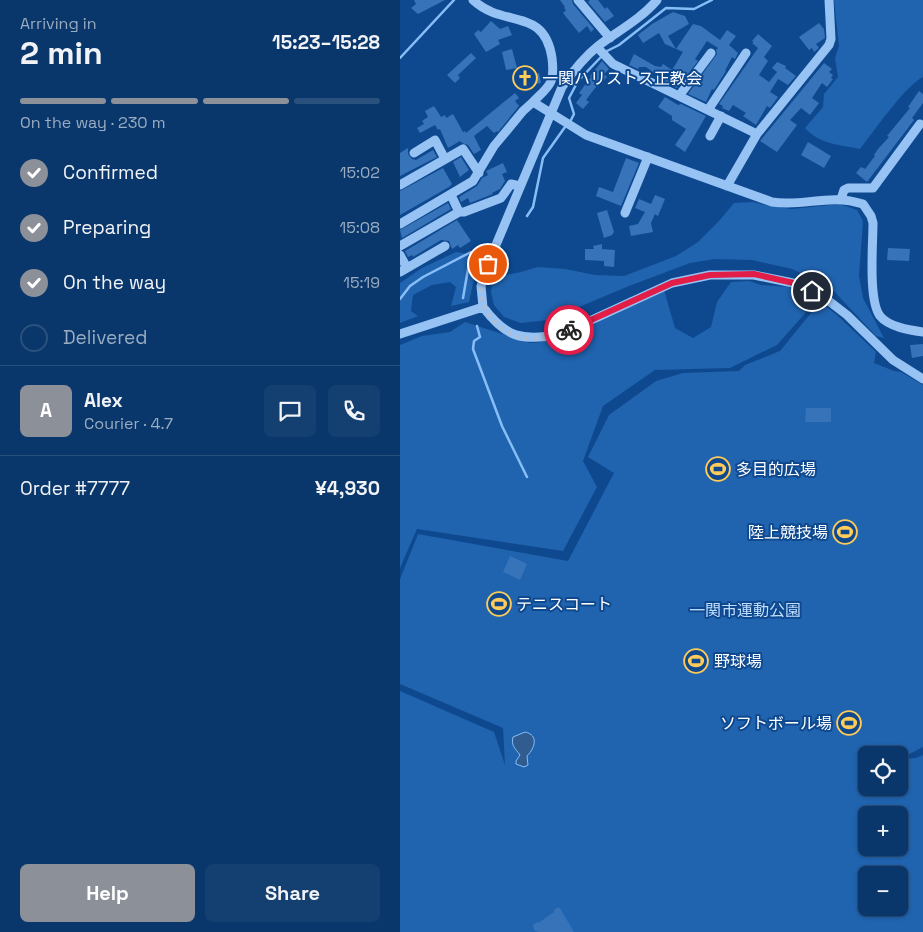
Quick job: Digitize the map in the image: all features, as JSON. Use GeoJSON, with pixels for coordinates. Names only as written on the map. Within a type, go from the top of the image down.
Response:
{"type":"FeatureCollection","features":[{"type":"Feature","properties":{"kind":"street"},"geometry":{"type":"LineString","coordinates":[[400,224],[472,181],[494,146],[523,111],[552,82],[554,73],[550,46],[540,28],[520,20],[495,15],[474,0]]}},
{"type":"Feature","properties":{"kind":"street"},"geometry":{"type":"LineString","coordinates":[[578,0],[610,38]]}},
{"type":"Feature","properties":{"kind":"street"},"geometry":{"type":"LineString","coordinates":[[657,0],[639,17],[597,47],[578,64],[562,87],[488,264],[481,286],[483,307],[505,331],[523,338],[545,337],[559,335],[672,283],[710,275],[754,274],[798,284],[825,298],[847,315],[893,360],[923,378]]}},
{"type":"Feature","properties":{"kind":"street"},"geometry":{"type":"LineString","coordinates":[[727,186],[757,134],[829,45],[831,39],[829,0]]}},
{"type":"Feature","properties":{"kind":"street"},"geometry":{"type":"LineString","coordinates":[[597,47],[613,64],[757,134]]}},
{"type":"Feature","properties":{"kind":"street"},"geometry":{"type":"LineString","coordinates":[[680,96],[711,53]]}},
{"type":"Feature","properties":{"kind":"street"},"geometry":{"type":"LineString","coordinates":[[708,110],[746,53]]}},
{"type":"Feature","properties":{"kind":"street"},"geometry":{"type":"LineString","coordinates":[[533,102],[586,135],[772,202],[785,204],[841,199],[864,204],[872,216],[872,289],[875,306],[880,316],[887,322],[923,332]]}},
{"type":"Feature","properties":{"kind":"street"},"geometry":{"type":"LineString","coordinates":[[710,136],[721,116]]}},
{"type":"Feature","properties":{"kind":"street"},"geometry":{"type":"LineString","coordinates":[[841,199],[844,190],[848,188],[873,188],[920,124]]}},
{"type":"Feature","properties":{"kind":"street"},"geometry":{"type":"LineString","coordinates":[[414,153],[435,140],[446,159]]}},
{"type":"Feature","properties":{"kind":"street"},"geometry":{"type":"LineString","coordinates":[[400,185],[464,149],[478,173]]}},
{"type":"Feature","properties":{"kind":"street"},"geometry":{"type":"LineString","coordinates":[[625,213],[648,157]]}},
{"type":"Feature","properties":{"kind":"street"},"geometry":{"type":"LineString","coordinates":[[400,246],[459,212],[464,212],[501,198],[511,184],[520,186]]}},
{"type":"Feature","properties":{"kind":"street"},"geometry":{"type":"LineString","coordinates":[[451,195],[459,212]]}},
{"type":"Feature","properties":{"kind":"street"},"geometry":{"type":"LineString","coordinates":[[400,255],[404,270],[445,246]]}},
{"type":"Feature","properties":{"kind":"street"},"geometry":{"type":"LineString","coordinates":[[400,334],[483,307]]}},
{"type":"Feature","properties":{"kind":"green space"},"geometry":{"type":"Polygon","coordinates":[[[834,0],[923,0],[923,77],[899,99],[860,149],[823,141],[805,128],[823,107],[824,94],[838,77],[835,58],[839,46],[834,0]]]}},
{"type":"Feature","properties":{"kind":"green space"},"geometry":{"type":"Polygon","coordinates":[[[753,202],[792,209],[840,204],[857,210],[863,221],[859,276],[863,298],[884,338],[876,336],[830,287],[792,269],[752,260],[715,259],[690,263],[548,320],[521,323],[504,317],[494,305],[491,292],[493,280],[504,275],[538,267],[565,269],[595,275],[624,276],[676,256],[698,242],[734,203],[753,202]]]}},
{"type":"Feature","properties":{"kind":"green space"},"geometry":{"type":"Polygon","coordinates":[[[456,252],[479,256],[469,302],[451,306],[456,287],[450,282],[432,285],[413,295],[411,311],[418,316],[400,323],[400,283],[422,268],[456,252]]]}},
{"type":"Feature","properties":{"kind":"green space"},"geometry":{"type":"Polygon","coordinates":[[[749,281],[761,285],[789,287],[815,302],[777,345],[730,368],[655,370],[603,406],[583,461],[597,487],[563,551],[417,529],[400,568],[400,345],[422,336],[450,332],[465,322],[530,343],[565,340],[615,313],[664,290],[675,328],[693,338],[711,327],[717,302],[731,282],[749,281]]]}},
{"type":"Feature","properties":{"kind":"green space","name":"一関市運動公園"},"geometry":{"type":"Polygon","coordinates":[[[820,302],[838,316],[876,352],[874,363],[901,372],[923,385],[923,747],[908,755],[908,746],[858,746],[858,796],[908,796],[908,758],[923,755],[923,932],[400,932],[400,691],[494,732],[505,765],[503,728],[400,684],[400,579],[418,534],[568,561],[614,473],[588,457],[609,415],[656,381],[683,373],[739,371],[745,365],[780,351],[820,302]]]}},
{"type":"Feature","properties":{"kind":"shaded area"},"geometry":{"type":"Polygon","coordinates":[[[525,732],[534,739],[534,746],[527,756],[528,765],[524,767],[516,764],[520,755],[514,747],[513,737],[525,732]]]}},
{"type":"Feature","properties":{"kind":"building"},"geometry":{"type":"Polygon","coordinates":[[[414,0],[445,0],[418,14],[411,8],[416,4],[414,0]]]}},
{"type":"Feature","properties":{"kind":"building"},"geometry":{"type":"Polygon","coordinates":[[[560,0],[572,0],[573,4],[594,29],[591,32],[587,26],[579,33],[563,13],[566,10],[560,0]]]}},
{"type":"Feature","properties":{"kind":"building"},"geometry":{"type":"Polygon","coordinates":[[[590,0],[598,0],[614,16],[605,22],[588,2],[590,0]]]}},
{"type":"Feature","properties":{"kind":"building"},"geometry":{"type":"Polygon","coordinates":[[[673,12],[685,16],[689,24],[668,36],[676,49],[665,44],[659,33],[643,43],[638,35],[652,24],[673,12]]]}},
{"type":"Feature","properties":{"kind":"building"},"geometry":{"type":"Polygon","coordinates":[[[491,21],[500,29],[508,26],[512,35],[498,40],[500,44],[486,52],[474,34],[478,30],[481,32],[491,21]]]}},
{"type":"Feature","properties":{"kind":"building"},"geometry":{"type":"Polygon","coordinates":[[[819,23],[824,29],[825,38],[816,44],[819,48],[814,52],[812,48],[809,50],[799,37],[819,23]]]}},
{"type":"Feature","properties":{"kind":"building"},"geometry":{"type":"Polygon","coordinates":[[[693,24],[701,26],[720,40],[727,30],[736,36],[729,45],[738,53],[735,59],[732,57],[726,71],[714,90],[712,89],[706,102],[688,94],[717,54],[716,50],[718,48],[707,41],[695,59],[698,61],[677,88],[664,82],[646,67],[639,67],[638,69],[629,65],[634,54],[655,66],[661,67],[663,64],[672,70],[683,52],[676,49],[693,24]]]}},
{"type":"Feature","properties":{"kind":"building"},"geometry":{"type":"Polygon","coordinates":[[[758,34],[772,46],[764,57],[768,61],[759,75],[769,82],[777,72],[772,68],[777,62],[786,66],[785,68],[796,76],[788,85],[778,79],[770,92],[778,97],[770,108],[767,106],[756,125],[743,116],[746,113],[733,105],[729,111],[722,108],[723,106],[719,104],[758,48],[752,41],[758,34]]]}},
{"type":"Feature","properties":{"kind":"building"},"geometry":{"type":"Polygon","coordinates":[[[512,49],[517,68],[506,70],[502,52],[512,49]]]}},
{"type":"Feature","properties":{"kind":"building"},"geometry":{"type":"Polygon","coordinates":[[[471,53],[476,58],[458,75],[460,78],[455,83],[447,75],[471,53]]]}},
{"type":"Feature","properties":{"kind":"building"},"geometry":{"type":"Polygon","coordinates":[[[602,61],[609,69],[604,74],[607,77],[600,82],[586,100],[589,102],[583,109],[576,103],[582,95],[579,93],[602,61]]]}},
{"type":"Feature","properties":{"kind":"building"},"geometry":{"type":"Polygon","coordinates":[[[824,63],[832,69],[829,72],[833,75],[831,78],[833,79],[827,87],[822,83],[812,98],[819,103],[810,115],[801,108],[790,120],[797,125],[777,152],[760,141],[824,63]]]}},
{"type":"Feature","properties":{"kind":"building"},"geometry":{"type":"Polygon","coordinates":[[[539,73],[541,83],[516,87],[515,77],[539,73]]]}},
{"type":"Feature","properties":{"kind":"building"},"geometry":{"type":"Polygon","coordinates":[[[919,91],[923,94],[923,103],[912,118],[914,120],[867,182],[856,173],[861,167],[865,169],[875,156],[878,149],[889,137],[887,136],[910,108],[908,107],[919,91]]]}},
{"type":"Feature","properties":{"kind":"building"},"geometry":{"type":"Polygon","coordinates":[[[515,93],[519,98],[515,101],[519,106],[498,132],[494,133],[487,126],[474,136],[481,150],[474,154],[468,145],[460,141],[448,148],[440,129],[438,130],[435,125],[420,133],[417,128],[424,124],[422,121],[428,117],[425,111],[434,106],[441,117],[445,115],[446,118],[453,114],[463,132],[465,131],[466,133],[515,93]]]}},
{"type":"Feature","properties":{"kind":"building"},"geometry":{"type":"Polygon","coordinates":[[[665,97],[678,105],[681,104],[706,116],[685,152],[675,145],[686,129],[672,120],[672,116],[658,107],[665,97]]]}},
{"type":"Feature","properties":{"kind":"building"},"geometry":{"type":"Polygon","coordinates":[[[808,142],[831,156],[824,168],[801,155],[808,142]]]}},
{"type":"Feature","properties":{"kind":"building"},"geometry":{"type":"Polygon","coordinates":[[[408,148],[408,154],[412,159],[416,160],[433,150],[437,157],[400,176],[400,153],[408,148]]]}},
{"type":"Feature","properties":{"kind":"building"},"geometry":{"type":"Polygon","coordinates":[[[461,157],[469,170],[460,177],[453,162],[461,157]]]}},
{"type":"Feature","properties":{"kind":"building"},"geometry":{"type":"Polygon","coordinates":[[[626,158],[639,163],[621,206],[596,196],[599,187],[613,192],[626,158]]]}},
{"type":"Feature","properties":{"kind":"building"},"geometry":{"type":"Polygon","coordinates":[[[503,163],[507,172],[502,174],[505,181],[500,189],[493,194],[470,203],[468,198],[461,202],[459,197],[477,186],[482,178],[488,175],[486,171],[503,163]]]}},
{"type":"Feature","properties":{"kind":"building"},"geometry":{"type":"Polygon","coordinates":[[[443,168],[452,184],[400,215],[400,191],[443,168]]]}},
{"type":"Feature","properties":{"kind":"building"},"geometry":{"type":"Polygon","coordinates":[[[655,195],[665,199],[658,216],[655,214],[651,223],[653,232],[631,236],[629,226],[638,224],[645,212],[635,208],[639,199],[651,204],[655,195]]]}},
{"type":"Feature","properties":{"kind":"building"},"geometry":{"type":"Polygon","coordinates":[[[448,203],[451,209],[402,238],[400,230],[448,203]]]}},
{"type":"Feature","properties":{"kind":"building"},"geometry":{"type":"Polygon","coordinates":[[[607,210],[614,232],[612,235],[604,238],[597,213],[607,210]]]}},
{"type":"Feature","properties":{"kind":"building"},"geometry":{"type":"Polygon","coordinates":[[[457,220],[471,241],[460,248],[458,245],[452,249],[449,241],[441,240],[413,257],[412,255],[408,257],[405,251],[457,220]]]}},
{"type":"Feature","properties":{"kind":"building"},"geometry":{"type":"Polygon","coordinates":[[[602,244],[602,249],[615,250],[614,267],[604,266],[604,261],[585,260],[585,249],[594,249],[593,246],[602,244]]]}},
{"type":"Feature","properties":{"kind":"building"},"geometry":{"type":"Polygon","coordinates":[[[888,248],[910,249],[909,261],[887,260],[888,248]]]}},
{"type":"Feature","properties":{"kind":"building"},"geometry":{"type":"Polygon","coordinates":[[[923,344],[923,356],[912,358],[910,345],[923,344]]]}},
{"type":"Feature","properties":{"kind":"building"},"geometry":{"type":"Polygon","coordinates":[[[806,408],[831,408],[831,422],[805,422],[806,408]]]}},
{"type":"Feature","properties":{"kind":"building"},"geometry":{"type":"Polygon","coordinates":[[[510,556],[527,564],[520,580],[503,572],[510,556]]]}},
{"type":"Feature","properties":{"kind":"building"},"geometry":{"type":"Polygon","coordinates":[[[557,908],[560,908],[574,932],[538,932],[534,930],[533,925],[554,912],[557,908]]]}},
{"type":"Feature","properties":{"kind":"waterway"},"geometry":{"type":"LineString","coordinates":[[400,58],[454,0]]}},
{"type":"Feature","properties":{"kind":"waterway"},"geometry":{"type":"LineString","coordinates":[[607,51],[619,45],[666,8],[694,9],[712,0]]}},
{"type":"Feature","properties":{"kind":"waterway"},"geometry":{"type":"LineString","coordinates":[[571,120],[574,114],[569,98],[578,81],[601,57]]}},
{"type":"Feature","properties":{"kind":"waterway"},"geometry":{"type":"LineString","coordinates":[[527,216],[533,207],[543,158],[565,127]]}},
{"type":"Feature","properties":{"kind":"waterway"},"geometry":{"type":"LineString","coordinates":[[463,298],[471,252]]}},
{"type":"Feature","properties":{"kind":"waterway"},"geometry":{"type":"LineString","coordinates":[[400,299],[410,286],[423,277],[471,252]]}},
{"type":"Feature","properties":{"kind":"waterway"},"geometry":{"type":"LineString","coordinates":[[477,326],[480,337],[474,341],[473,349],[502,426],[527,477]]}},
{"type":"Feature","properties":{"kind":"way so far"},"geometry":{"type":"LineString","coordinates":[[488,264],[481,286],[483,307],[505,331],[523,338],[539,338],[559,335],[569,330]]}},
{"type":"Feature","properties":{"kind":"place","name":"一関ハリストス正教会"},"geometry":{"type":"Point","coordinates":[525,78]}},
{"type":"Feature","properties":{"kind":"place","name":"多目的広場"},"geometry":{"type":"Point","coordinates":[718,469]}},
{"type":"Feature","properties":{"kind":"place","name":"陸上競技場"},"geometry":{"type":"Point","coordinates":[845,532]}},
{"type":"Feature","properties":{"kind":"place","name":"テニスコート"},"geometry":{"type":"Point","coordinates":[499,604]}},
{"type":"Feature","properties":{"kind":"place","name":"野球場"},"geometry":{"type":"Point","coordinates":[696,661]}},
{"type":"Feature","properties":{"kind":"place","name":"ソフトボール場"},"geometry":{"type":"Point","coordinates":[849,723]}},
{"type":"Feature","properties":{"kind":"route"},"geometry":{"type":"LineString","coordinates":[[569,330],[672,283],[710,275],[754,274],[798,284],[812,291]]}}]}
